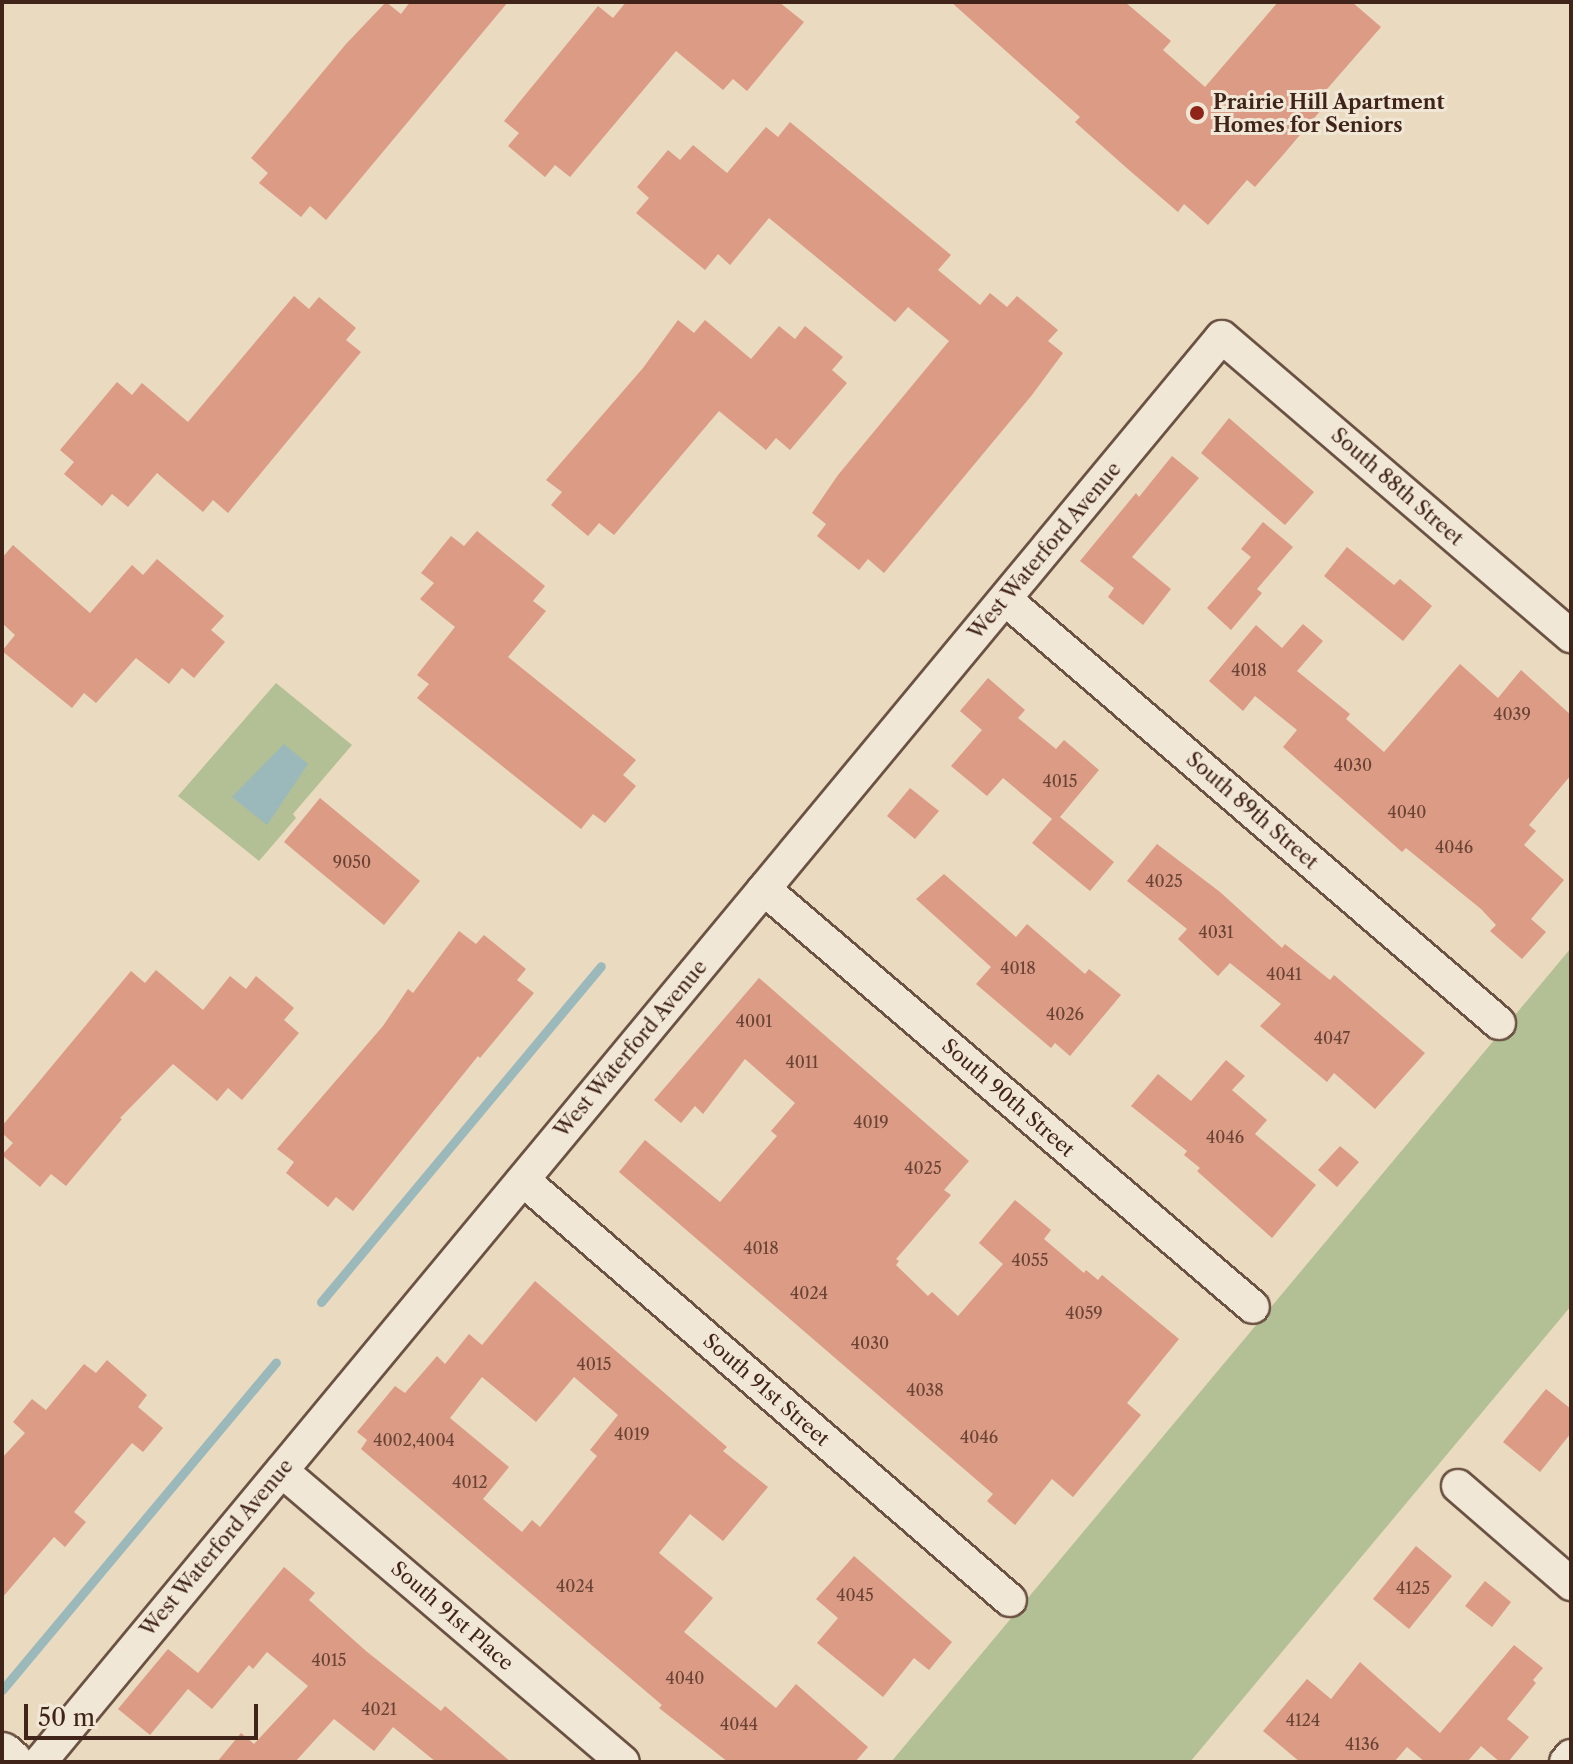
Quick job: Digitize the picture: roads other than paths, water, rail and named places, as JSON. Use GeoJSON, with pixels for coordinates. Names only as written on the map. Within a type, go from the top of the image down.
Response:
{"type":"FeatureCollection","features":[{"type":"Feature","properties":{"kind":"main road"},"geometry":{"type":"LineString","coordinates":[[2,1755],[10,1762]]}},
{"type":"Feature","properties":{"kind":"street","name":"West Waterford Avenue"},"geometry":{"type":"LineString","coordinates":[[40,1762],[1222,337]]}},
{"type":"Feature","properties":{"kind":"street","name":"South 88th Street"},"geometry":{"type":"LineString","coordinates":[[1222,337],[1571,636]]}},
{"type":"Feature","properties":{"kind":"street","name":"South 89th Street"},"geometry":{"type":"LineString","coordinates":[[1005,599],[1499,1023]]}},
{"type":"Feature","properties":{"kind":"street","name":"South 90th Street"},"geometry":{"type":"LineString","coordinates":[[764,889],[1253,1307]]}},
{"type":"Feature","properties":{"kind":"street","name":"South 91st Street"},"geometry":{"type":"LineString","coordinates":[[523,1180],[1010,1600]]}},
{"type":"Feature","properties":{"kind":"street","name":"South 91st Place"},"geometry":{"type":"LineString","coordinates":[[282,1471],[623,1762]]}},
{"type":"Feature","properties":{"kind":"street"},"geometry":{"type":"LineString","coordinates":[[1458,1486],[1571,1584]]}},
{"type":"Feature","properties":{"kind":"street"},"geometry":{"type":"LineString","coordinates":[[1566,1762],[1571,1756]]}},
{"type":"Feature","properties":{"kind":"water"},"geometry":{"type":"Polygon","coordinates":[[[284,744],[308,764],[267,825],[232,797],[284,744]]]}},
{"type":"Feature","properties":{"kind":"waterway"},"geometry":{"type":"LineString","coordinates":[[321,1302],[601,966]]}},
{"type":"Feature","properties":{"kind":"waterway"},"geometry":{"type":"LineString","coordinates":[[2,1690],[276,1362]]}},
{"type":"Feature","properties":{"kind":"place","name":"Prairie Hill Apartment Homes for Seniors"},"geometry":{"type":"Point","coordinates":[1197,113]}}]}
